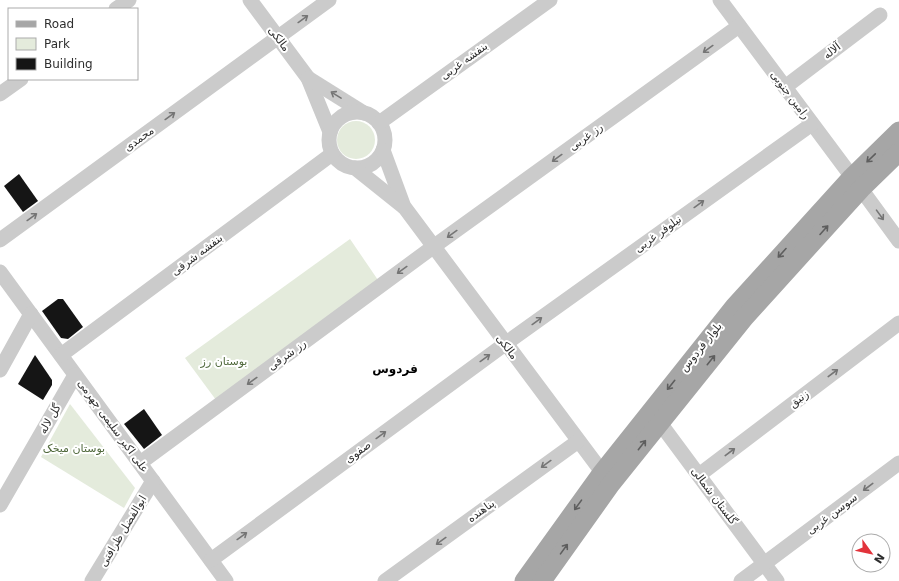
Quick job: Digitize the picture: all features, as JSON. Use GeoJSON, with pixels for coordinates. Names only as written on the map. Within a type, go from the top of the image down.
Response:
{"type":"FeatureCollection","features":[{"type":"Feature","properties":{"kind":"main road","name":"بلوار فردوس"},"geometry":{"type":"LineString","coordinates":[[524,581],[655,417],[734,306],[856,183],[899,131]]}},
{"type":"Feature","properties":{"kind":"main road","name":"بلوار فردوس"},"geometry":{"type":"LineString","coordinates":[[856,183],[899,152]]}},
{"type":"Feature","properties":{"kind":"main road","name":"بلوار فردوس"},"geometry":{"type":"LineString","coordinates":[[542,581],[606,479]]}},
{"type":"Feature","properties":{"kind":"street"},"geometry":{"type":"LineString","coordinates":[[117,8],[129,0]]}},
{"type":"Feature","properties":{"kind":"street","name":"مالکی"},"geometry":{"type":"LineString","coordinates":[[250,0],[308,78],[330,132]]}},
{"type":"Feature","properties":{"kind":"street","name":"محمدی"},"geometry":{"type":"LineString","coordinates":[[0,240],[329,0]]}},
{"type":"Feature","properties":{"kind":"street","name":"بنفشه غربی"},"geometry":{"type":"LineString","coordinates":[[379,123],[550,0]]}},
{"type":"Feature","properties":{"kind":"street","name":"رامین جنوبی"},"geometry":{"type":"LineString","coordinates":[[722,1],[899,241]]}},
{"type":"Feature","properties":{"kind":"street","name":"آلاله"},"geometry":{"type":"LineString","coordinates":[[785,87],[880,15]]}},
{"type":"Feature","properties":{"kind":"street","name":"رز غربی"},"geometry":{"type":"LineString","coordinates":[[434,247],[739,26]]}},
{"type":"Feature","properties":{"kind":"street","name":"مالکی"},"geometry":{"type":"LineString","coordinates":[[308,78],[364,113]]}},
{"type":"Feature","properties":{"kind":"street"},"geometry":{"type":"LineString","coordinates":[[0,94],[20,80]]}},
{"type":"Feature","properties":{"kind":"street"},"geometry":{"type":"LineString","coordinates":[[356,112],[364,113],[379,123],[383,131],[385,141],[383,150],[372,164],[356,168],[346,166],[332,154],[330,147],[330,132],[334,124],[340,118],[347,114],[356,112]]}},
{"type":"Feature","properties":{"kind":"street","name":"نیلوفر غربی"},"geometry":{"type":"LineString","coordinates":[[505,344],[812,124]]}},
{"type":"Feature","properties":{"kind":"street","name":"مالکی"},"geometry":{"type":"LineString","coordinates":[[383,150],[405,208]]}},
{"type":"Feature","properties":{"kind":"street","name":"بنفشه شرقی"},"geometry":{"type":"LineString","coordinates":[[61,356],[332,154]]}},
{"type":"Feature","properties":{"kind":"street","name":"مالکی"},"geometry":{"type":"LineString","coordinates":[[356,168],[405,208],[606,479]]}},
{"type":"Feature","properties":{"kind":"street","name":"رز شرقی"},"geometry":{"type":"LineString","coordinates":[[140,463],[434,247]]}},
{"type":"Feature","properties":{"kind":"street","name":"علی اکبر سلیمی جهرمی"},"geometry":{"type":"LineString","coordinates":[[0,272],[211,560],[222,579]]}},
{"type":"Feature","properties":{"kind":"street"},"geometry":{"type":"LineString","coordinates":[[0,370],[31,314]]}},
{"type":"Feature","properties":{"kind":"street","name":"زنبق"},"geometry":{"type":"LineString","coordinates":[[698,475],[899,323]]}},
{"type":"Feature","properties":{"kind":"street","name":"صفوی"},"geometry":{"type":"LineString","coordinates":[[211,560],[505,344]]}},
{"type":"Feature","properties":{"kind":"street","name":"گل لاله"},"geometry":{"type":"LineString","coordinates":[[0,505],[75,375]]}},
{"type":"Feature","properties":{"kind":"street","name":"گلستان شمالی"},"geometry":{"type":"LineString","coordinates":[[655,417],[777,581]]}},
{"type":"Feature","properties":{"kind":"street","name":"پناهنده"},"geometry":{"type":"LineString","coordinates":[[385,581],[578,442]]}},
{"type":"Feature","properties":{"kind":"street","name":"سوسن غربی"},"geometry":{"type":"LineString","coordinates":[[741,581],[899,463]]}},
{"type":"Feature","properties":{"kind":"street","name":"ابوالفضل ظرافتی"},"geometry":{"type":"LineString","coordinates":[[92,581],[153,481]]}},
{"type":"Feature","properties":{"kind":"green space"},"geometry":{"type":"Polygon","coordinates":[[[352,121],[360,121],[367,124],[372,129],[375,140],[372,151],[367,156],[360,159],[352,159],[345,156],[340,151],[337,144],[337,136],[340,129],[345,124],[352,121]]]}},
{"type":"Feature","properties":{"kind":"green space","name":"بوستان رز"},"geometry":{"type":"Polygon","coordinates":[[[350,239],[378,280],[216,400],[185,358],[350,239]]]}},
{"type":"Feature","properties":{"kind":"green space","name":"بوستان میخک"},"geometry":{"type":"Polygon","coordinates":[[[70,404],[135,488],[124,508],[41,457],[70,404]]]}},
{"type":"Feature","properties":{"kind":"building"},"geometry":{"type":"Polygon","coordinates":[[[19,174],[38,201],[23,212],[4,186],[19,174]]]}},
{"type":"Feature","properties":{"kind":"building"},"geometry":{"type":"Polygon","coordinates":[[[58,299],[63,299],[83,327],[68,339],[61,338],[42,311],[58,299]]]}},
{"type":"Feature","properties":{"kind":"building"},"geometry":{"type":"Polygon","coordinates":[[[35,355],[52,380],[52,385],[43,400],[18,384],[35,355]]]}},
{"type":"Feature","properties":{"kind":"building"},"geometry":{"type":"Polygon","coordinates":[[[144,409],[162,435],[144,449],[124,424],[144,409]]]}},
{"type":"Feature","properties":{"kind":"district","name":"فردوس"},"geometry":{"type":"Point","coordinates":[395,369]}}]}
